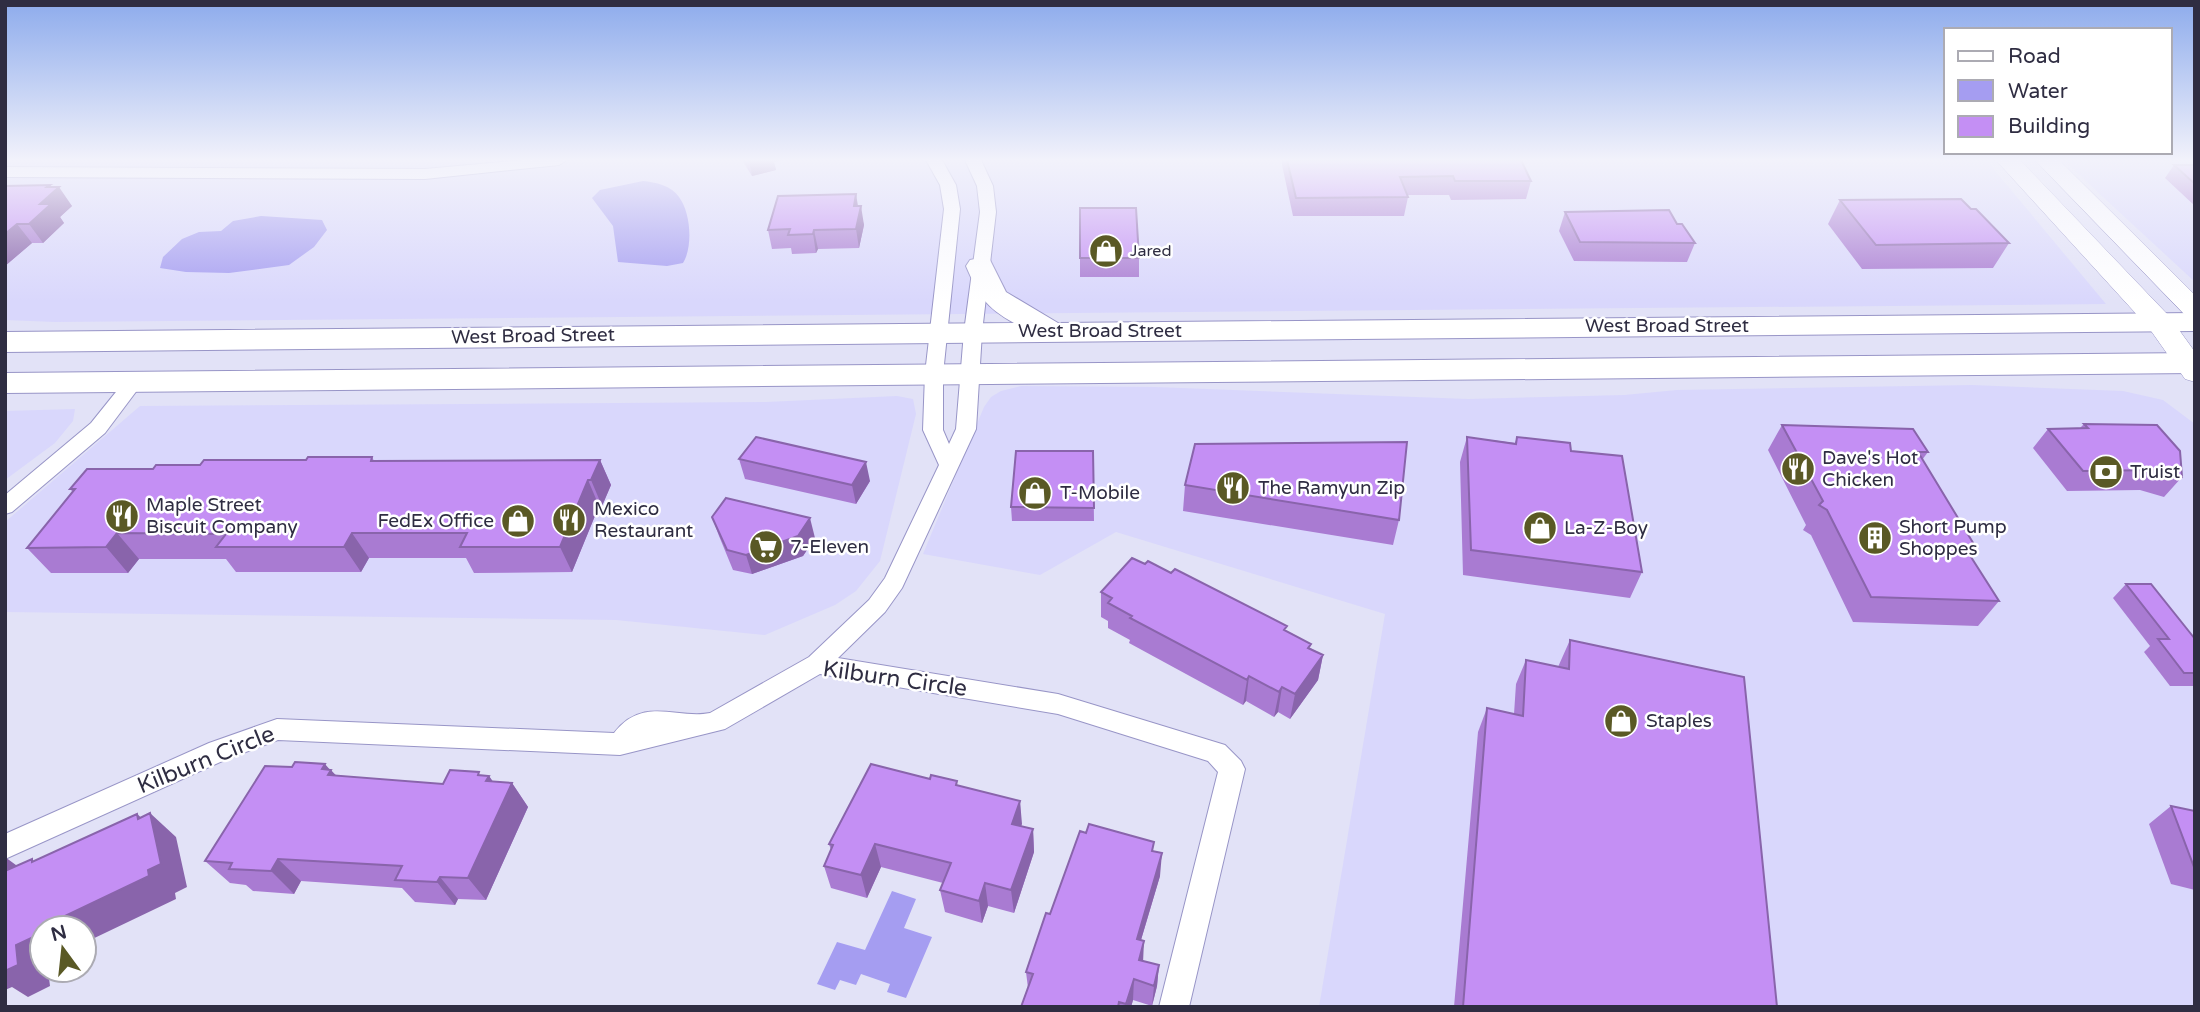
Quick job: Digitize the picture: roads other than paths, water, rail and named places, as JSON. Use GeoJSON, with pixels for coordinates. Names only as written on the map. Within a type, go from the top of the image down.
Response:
{"type":"FeatureCollection","features":[{"type":"Feature","properties":{"kind":"main road"},"geometry":{"type":"LineString","coordinates":[[2051,207],[2159,322],[2193,366]]}},
{"type":"Feature","properties":{"kind":"main road"},"geometry":{"type":"LineString","coordinates":[[2093,207],[2195,310]]}},
{"type":"Feature","properties":{"kind":"main road"},"geometry":{"type":"LineString","coordinates":[[980,266],[993,296],[1010,309],[1050,331]]}},
{"type":"Feature","properties":{"kind":"main road","name":"West Broad Street"},"geometry":{"type":"LineString","coordinates":[[5,342],[2195,322]]}},
{"type":"Feature","properties":{"kind":"main road"},"geometry":{"type":"LineString","coordinates":[[5,383],[2193,366]]}},
{"type":"Feature","properties":{"kind":"street"},"geometry":{"type":"LineString","coordinates":[[948,465],[933,430],[934,374],[952,207]]}},
{"type":"Feature","properties":{"kind":"street"},"geometry":{"type":"LineString","coordinates":[[817,664],[877,606],[894,582],[966,429],[973,332],[987,207]]}},
{"type":"Feature","properties":{"kind":"street"},"geometry":{"type":"LineString","coordinates":[[5,507],[88,437],[135,381]]}},
{"type":"Feature","properties":{"kind":"street","name":"Kilburn Circle"},"geometry":{"type":"LineString","coordinates":[[5,847],[218,751],[277,729],[620,744],[716,722],[817,664],[1058,704],[1216,753],[1231,769],[1174,1007]]}},
{"type":"Feature","properties":{"kind":"water"},"geometry":{"type":"Polygon","coordinates":[[[599,207],[684,207],[689,239],[683,263],[667,266],[618,262],[613,226],[599,207]]]}},
{"type":"Feature","properties":{"kind":"water"},"geometry":{"type":"Polygon","coordinates":[[[261,216],[322,220],[327,230],[314,247],[289,265],[229,273],[186,272],[160,268],[163,257],[182,239],[199,232],[221,231],[233,221],[261,216]]]}},
{"type":"Feature","properties":{"kind":"water"},"geometry":{"type":"Polygon","coordinates":[[[892,891],[916,899],[904,928],[932,937],[906,998],[887,992],[890,984],[861,974],[856,985],[840,980],[835,990],[817,984],[837,942],[865,950],[892,891]]]}},
{"type":"Feature","properties":{"kind":"place","name":"Jared"},"geometry":{"type":"Point","coordinates":[1106,251]}},
{"type":"Feature","properties":{"kind":"place","name":"Dave's Hot Chicken"},"geometry":{"type":"Point","coordinates":[1798,469]}},
{"type":"Feature","properties":{"kind":"place","name":"Truist"},"geometry":{"type":"Point","coordinates":[2106,472]}},
{"type":"Feature","properties":{"kind":"place","name":"The Ramyun Zip"},"geometry":{"type":"Point","coordinates":[1233,488]}},
{"type":"Feature","properties":{"kind":"place","name":"T-Mobile"},"geometry":{"type":"Point","coordinates":[1035,493]}},
{"type":"Feature","properties":{"kind":"place","name":"Maple Street Biscuit Company"},"geometry":{"type":"Point","coordinates":[122,516]}},
{"type":"Feature","properties":{"kind":"place","name":"Mexico Restaurant"},"geometry":{"type":"Point","coordinates":[569,520]}},
{"type":"Feature","properties":{"kind":"place","name":"FedEx Office"},"geometry":{"type":"Point","coordinates":[518,521]}},
{"type":"Feature","properties":{"kind":"place","name":"La-Z-Boy"},"geometry":{"type":"Point","coordinates":[1540,528]}},
{"type":"Feature","properties":{"kind":"place","name":"Short Pump Shoppes"},"geometry":{"type":"Point","coordinates":[1875,538]}},
{"type":"Feature","properties":{"kind":"place","name":"7-Eleven"},"geometry":{"type":"Point","coordinates":[766,547]}},
{"type":"Feature","properties":{"kind":"place","name":"Staples"},"geometry":{"type":"Point","coordinates":[1621,721]}}]}
